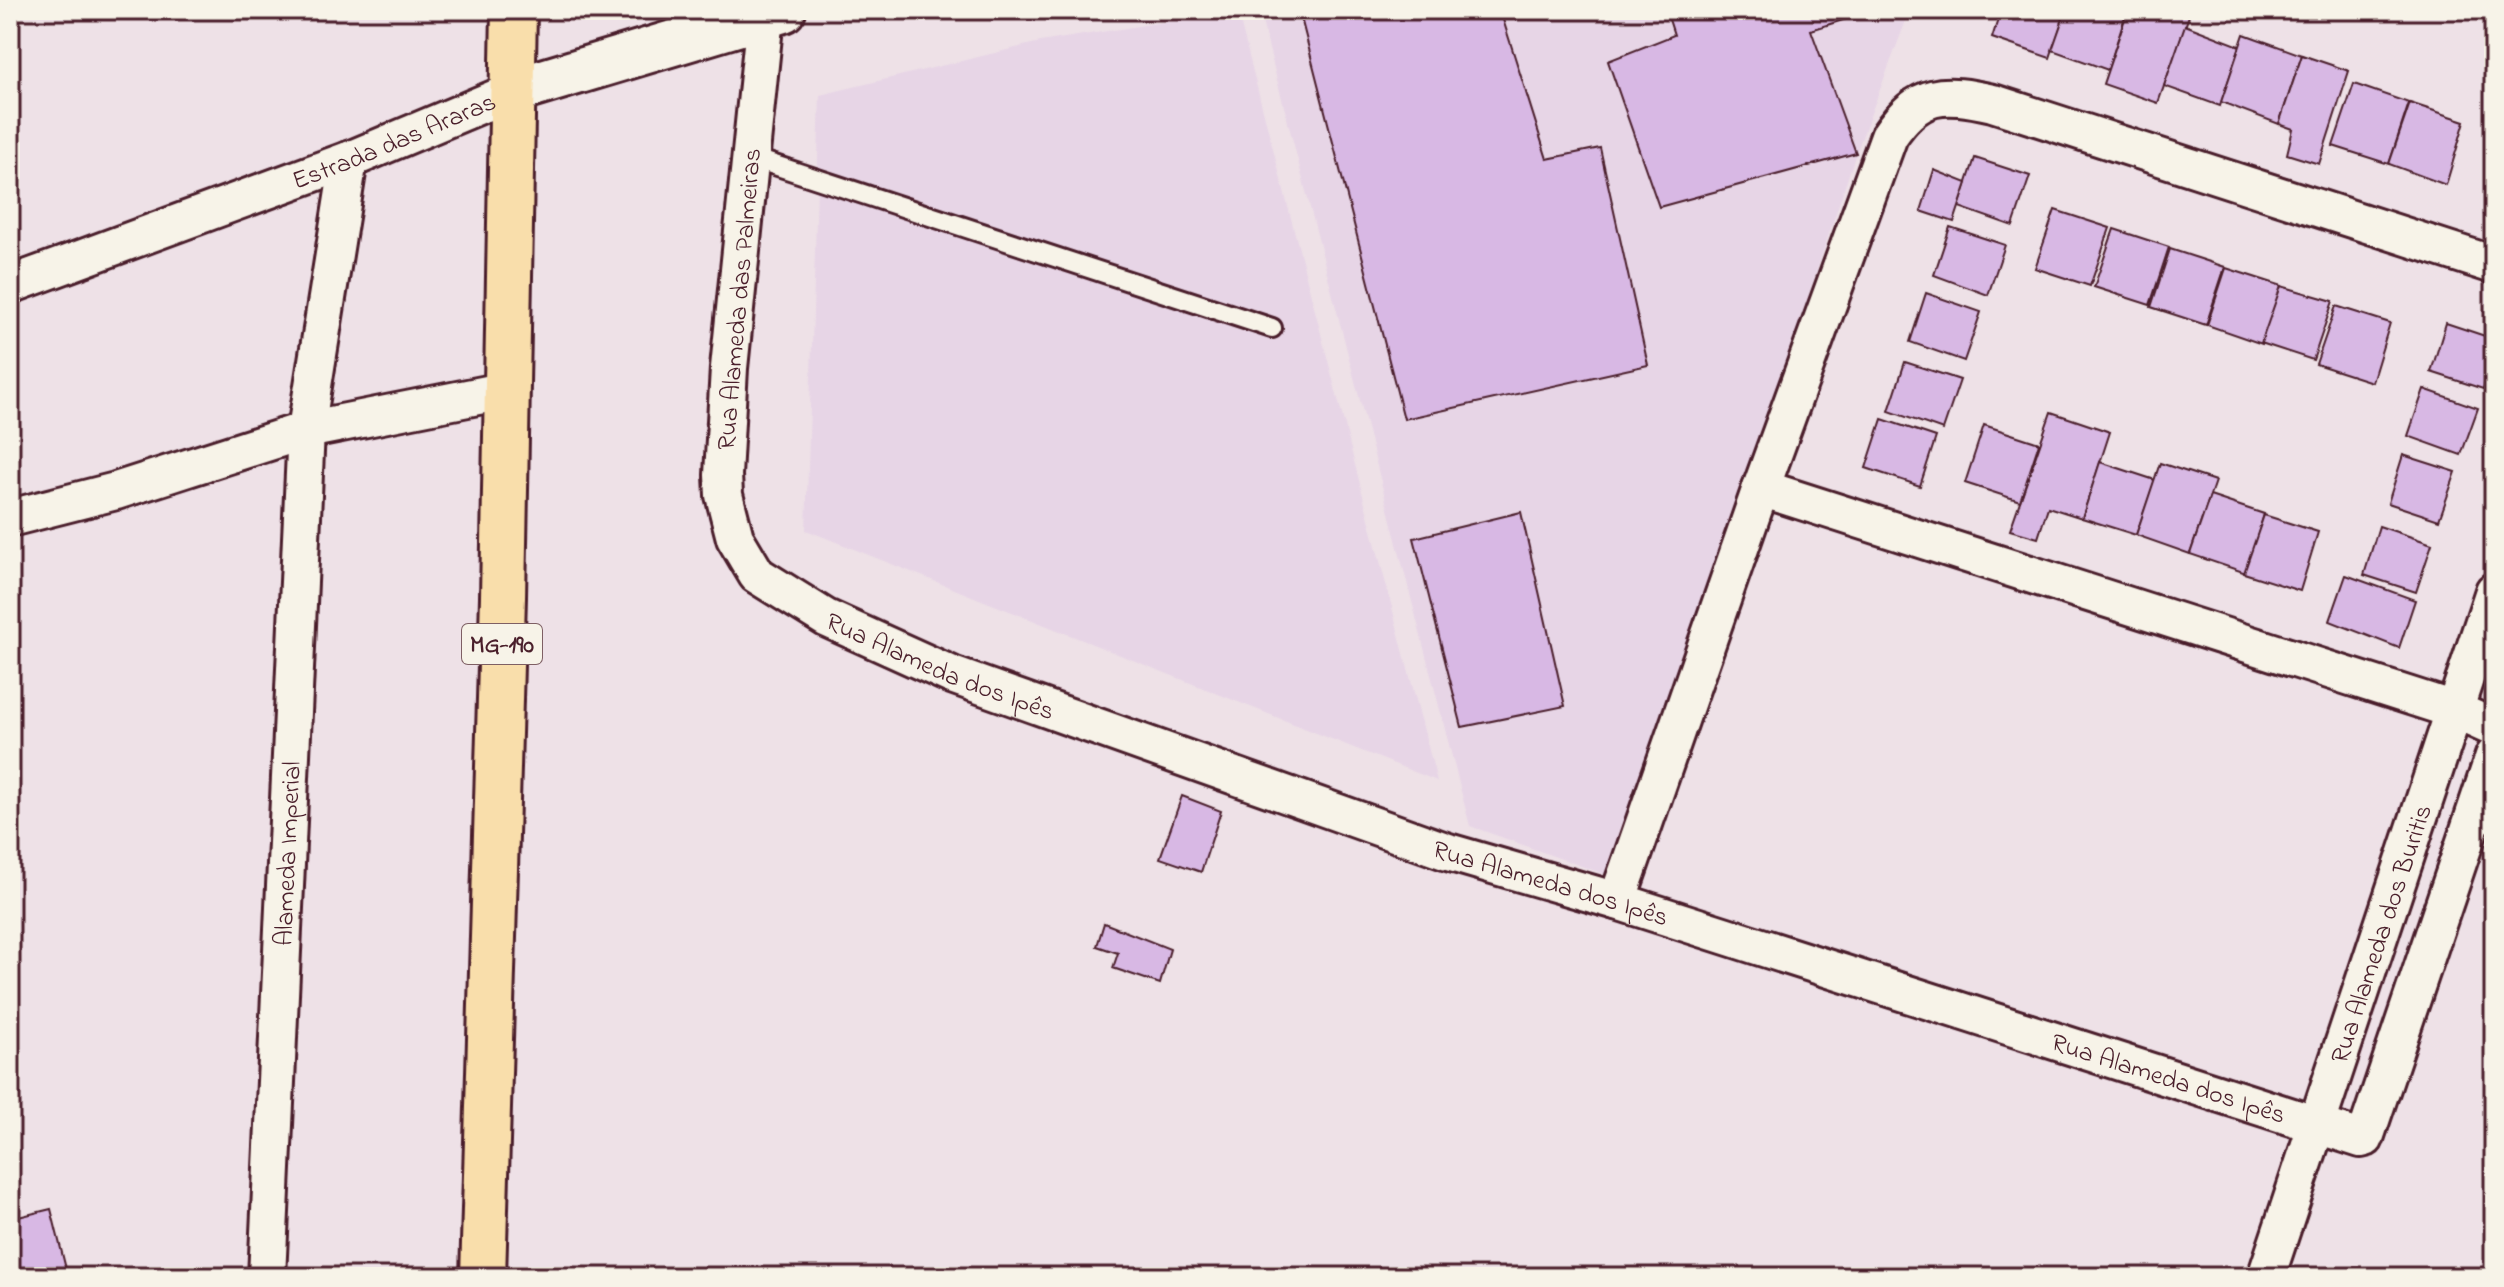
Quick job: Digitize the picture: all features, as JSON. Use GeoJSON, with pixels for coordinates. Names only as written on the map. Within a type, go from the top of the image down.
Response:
{"type":"FeatureCollection","features":[{"type":"Feature","properties":{"kind":"main road","name":"MG-190"},"geometry":{"type":"LineString","coordinates":[[483,1277],[508,390],[514,10]]}},
{"type":"Feature","properties":{"kind":"street","name":"Estrada das Araras"},"geometry":{"type":"LineString","coordinates":[[10,285],[349,160],[513,91],[774,13]]}},
{"type":"Feature","properties":{"kind":"street","name":"Rua Alameda das Palmeiras"},"geometry":{"type":"LineString","coordinates":[[757,575],[735,538],[724,495],[723,475],[729,368],[750,157],[774,13]]}},
{"type":"Feature","properties":{"kind":"street"},"geometry":{"type":"LineString","coordinates":[[1617,901],[1761,488],[1889,136],[1902,117],[1926,100],[1954,97],[1993,103],[2494,265]]}},
{"type":"Feature","properties":{"kind":"street","name":"Alameda Imperial"},"geometry":{"type":"LineString","coordinates":[[267,1277],[306,430],[349,160]]}},
{"type":"Feature","properties":{"kind":"street"},"geometry":{"type":"LineString","coordinates":[[10,518],[116,491],[306,430],[508,390]]}},
{"type":"Feature","properties":{"kind":"street"},"geometry":{"type":"LineString","coordinates":[[1761,488],[2454,710],[2494,728]]}},
{"type":"Feature","properties":{"kind":"street","name":"Rua Alameda dos Ipês"},"geometry":{"type":"LineString","coordinates":[[757,575],[826,618],[952,675],[1448,852],[1617,901],[2364,1138]]}},
{"type":"Feature","properties":{"kind":"street","name":"Rua Alameda dos Buritis"},"geometry":{"type":"LineString","coordinates":[[2266,1277],[2494,591]]}},
{"type":"Feature","properties":{"kind":"street","name":"Rua Alameda dos Buritis"},"geometry":{"type":"LineString","coordinates":[[2364,1138],[2494,756]]}},
{"type":"Feature","properties":{"kind":"lane"},"geometry":{"type":"LineString","coordinates":[[750,157],[1272,328]]}},
{"type":"Feature","properties":{"kind":"shaded area"},"geometry":{"type":"Polygon","coordinates":[[[1237,10],[1437,781],[806,530],[820,95],[1040,42],[1237,10]]]}},
{"type":"Feature","properties":{"kind":"shaded area"},"geometry":{"type":"Polygon","coordinates":[[[1259,10],[1910,10],[1856,153],[1615,878],[1470,826],[1259,10]]]}},
{"type":"Feature","properties":{"kind":"building"},"geometry":{"type":"Polygon","coordinates":[[[1299,10],[1500,10],[1547,159],[1600,148],[1648,365],[1404,419],[1299,10]]]}},
{"type":"Feature","properties":{"kind":"building"},"geometry":{"type":"Polygon","coordinates":[[[1666,10],[1875,10],[1811,30],[1856,153],[1659,207],[1608,61],[1674,35],[1666,10]]]}},
{"type":"Feature","properties":{"kind":"building"},"geometry":{"type":"Polygon","coordinates":[[[2001,10],[2066,10],[2050,58],[1992,38],[2001,10]]]}},
{"type":"Feature","properties":{"kind":"building"},"geometry":{"type":"Polygon","coordinates":[[[2066,10],[2127,10],[2108,70],[2052,50],[2066,10]]]}},
{"type":"Feature","properties":{"kind":"building"},"geometry":{"type":"Polygon","coordinates":[[[2128,10],[2191,10],[2158,103],[2103,84],[2128,10]]]}},
{"type":"Feature","properties":{"kind":"building"},"geometry":{"type":"Polygon","coordinates":[[[2185,25],[2240,46],[2220,106],[2164,86],[2185,25]]]}},
{"type":"Feature","properties":{"kind":"building"},"geometry":{"type":"Polygon","coordinates":[[[2244,34],[2302,55],[2279,124],[2221,102],[2244,34]]]}},
{"type":"Feature","properties":{"kind":"building"},"geometry":{"type":"Polygon","coordinates":[[[2302,55],[2349,71],[2319,164],[2287,154],[2293,129],[2279,124],[2302,55]]]}},
{"type":"Feature","properties":{"kind":"building"},"geometry":{"type":"Polygon","coordinates":[[[2354,84],[2409,103],[2389,164],[2333,146],[2354,84]]]}},
{"type":"Feature","properties":{"kind":"building"},"geometry":{"type":"Polygon","coordinates":[[[2410,103],[2465,121],[2446,185],[2389,164],[2410,103]]]}},
{"type":"Feature","properties":{"kind":"building"},"geometry":{"type":"Polygon","coordinates":[[[1975,158],[2030,176],[2013,226],[1959,207],[1975,158]]]}},
{"type":"Feature","properties":{"kind":"building"},"geometry":{"type":"Polygon","coordinates":[[[1934,170],[1967,183],[1954,222],[1921,211],[1934,170]]]}},
{"type":"Feature","properties":{"kind":"building"},"geometry":{"type":"Polygon","coordinates":[[[2494,180],[2494,217],[2484,214],[2494,180]]]}},
{"type":"Feature","properties":{"kind":"building"},"geometry":{"type":"Polygon","coordinates":[[[2055,210],[2110,228],[2090,286],[2035,268],[2055,210]]]}},
{"type":"Feature","properties":{"kind":"building"},"geometry":{"type":"Polygon","coordinates":[[[1950,227],[2005,245],[1988,295],[1934,275],[1950,227]]]}},
{"type":"Feature","properties":{"kind":"building"},"geometry":{"type":"Polygon","coordinates":[[[2114,229],[2169,247],[2150,305],[2094,287],[2114,229]]]}},
{"type":"Feature","properties":{"kind":"building"},"geometry":{"type":"Polygon","coordinates":[[[2170,249],[2225,267],[2206,325],[2151,307],[2170,249]]]}},
{"type":"Feature","properties":{"kind":"building"},"geometry":{"type":"Polygon","coordinates":[[[2226,268],[2282,286],[2262,344],[2207,325],[2226,268]]]}},
{"type":"Feature","properties":{"kind":"building"},"geometry":{"type":"Polygon","coordinates":[[[2281,286],[2333,301],[2313,360],[2261,343],[2281,286]]]}},
{"type":"Feature","properties":{"kind":"building"},"geometry":{"type":"Polygon","coordinates":[[[1926,293],[1981,312],[1964,361],[1910,342],[1926,293]]]}},
{"type":"Feature","properties":{"kind":"building"},"geometry":{"type":"Polygon","coordinates":[[[2336,306],[2390,323],[2372,382],[2316,364],[2336,306]]]}},
{"type":"Feature","properties":{"kind":"building"},"geometry":{"type":"Polygon","coordinates":[[[2446,323],[2494,339],[2494,354],[2483,389],[2431,372],[2446,323]]]}},
{"type":"Feature","properties":{"kind":"building"},"geometry":{"type":"Polygon","coordinates":[[[1905,362],[1960,380],[1943,430],[1889,411],[1905,362]]]}},
{"type":"Feature","properties":{"kind":"building"},"geometry":{"type":"Polygon","coordinates":[[[2424,389],[2478,408],[2461,455],[2408,436],[2424,389]]]}},
{"type":"Feature","properties":{"kind":"building"},"geometry":{"type":"Polygon","coordinates":[[[2051,412],[2110,432],[2082,518],[2048,507],[2038,538],[2010,530],[2051,412]]]}},
{"type":"Feature","properties":{"kind":"building"},"geometry":{"type":"Polygon","coordinates":[[[1882,419],[1936,437],[1920,486],[1866,468],[1882,419]]]}},
{"type":"Feature","properties":{"kind":"building"},"geometry":{"type":"Polygon","coordinates":[[[1984,425],[2039,443],[2020,501],[1965,483],[1984,425]]]}},
{"type":"Feature","properties":{"kind":"building"},"geometry":{"type":"Polygon","coordinates":[[[2403,455],[2456,472],[2439,520],[2388,503],[2403,455]]]}},
{"type":"Feature","properties":{"kind":"building"},"geometry":{"type":"Polygon","coordinates":[[[2100,462],[2155,480],[2136,535],[2082,518],[2100,462]]]}},
{"type":"Feature","properties":{"kind":"building"},"geometry":{"type":"Polygon","coordinates":[[[2160,463],[2215,481],[2190,554],[2136,535],[2160,463]]]}},
{"type":"Feature","properties":{"kind":"building"},"geometry":{"type":"Polygon","coordinates":[[[2210,496],[2264,514],[2246,573],[2190,554],[2210,496]]]}},
{"type":"Feature","properties":{"kind":"building"},"geometry":{"type":"Polygon","coordinates":[[[1521,512],[1565,706],[1462,727],[1414,538],[1521,512]]]}},
{"type":"Feature","properties":{"kind":"building"},"geometry":{"type":"Polygon","coordinates":[[[2264,515],[2318,532],[2300,591],[2244,573],[2264,515]]]}},
{"type":"Feature","properties":{"kind":"building"},"geometry":{"type":"Polygon","coordinates":[[[2379,526],[2432,544],[2416,592],[2364,575],[2379,526]]]}},
{"type":"Feature","properties":{"kind":"building"},"geometry":{"type":"Polygon","coordinates":[[[2346,575],[2415,600],[2399,648],[2330,621],[2346,575]]]}},
{"type":"Feature","properties":{"kind":"building"},"geometry":{"type":"Polygon","coordinates":[[[1182,796],[1221,811],[1201,872],[1160,858],[1182,796]]]}},
{"type":"Feature","properties":{"kind":"building"},"geometry":{"type":"Polygon","coordinates":[[[1104,923],[1170,949],[1160,984],[1113,968],[1118,953],[1097,946],[1104,923]]]}},
{"type":"Feature","properties":{"kind":"building"},"geometry":{"type":"Polygon","coordinates":[[[51,1209],[68,1277],[10,1277],[10,1219],[51,1209]]]}}]}
